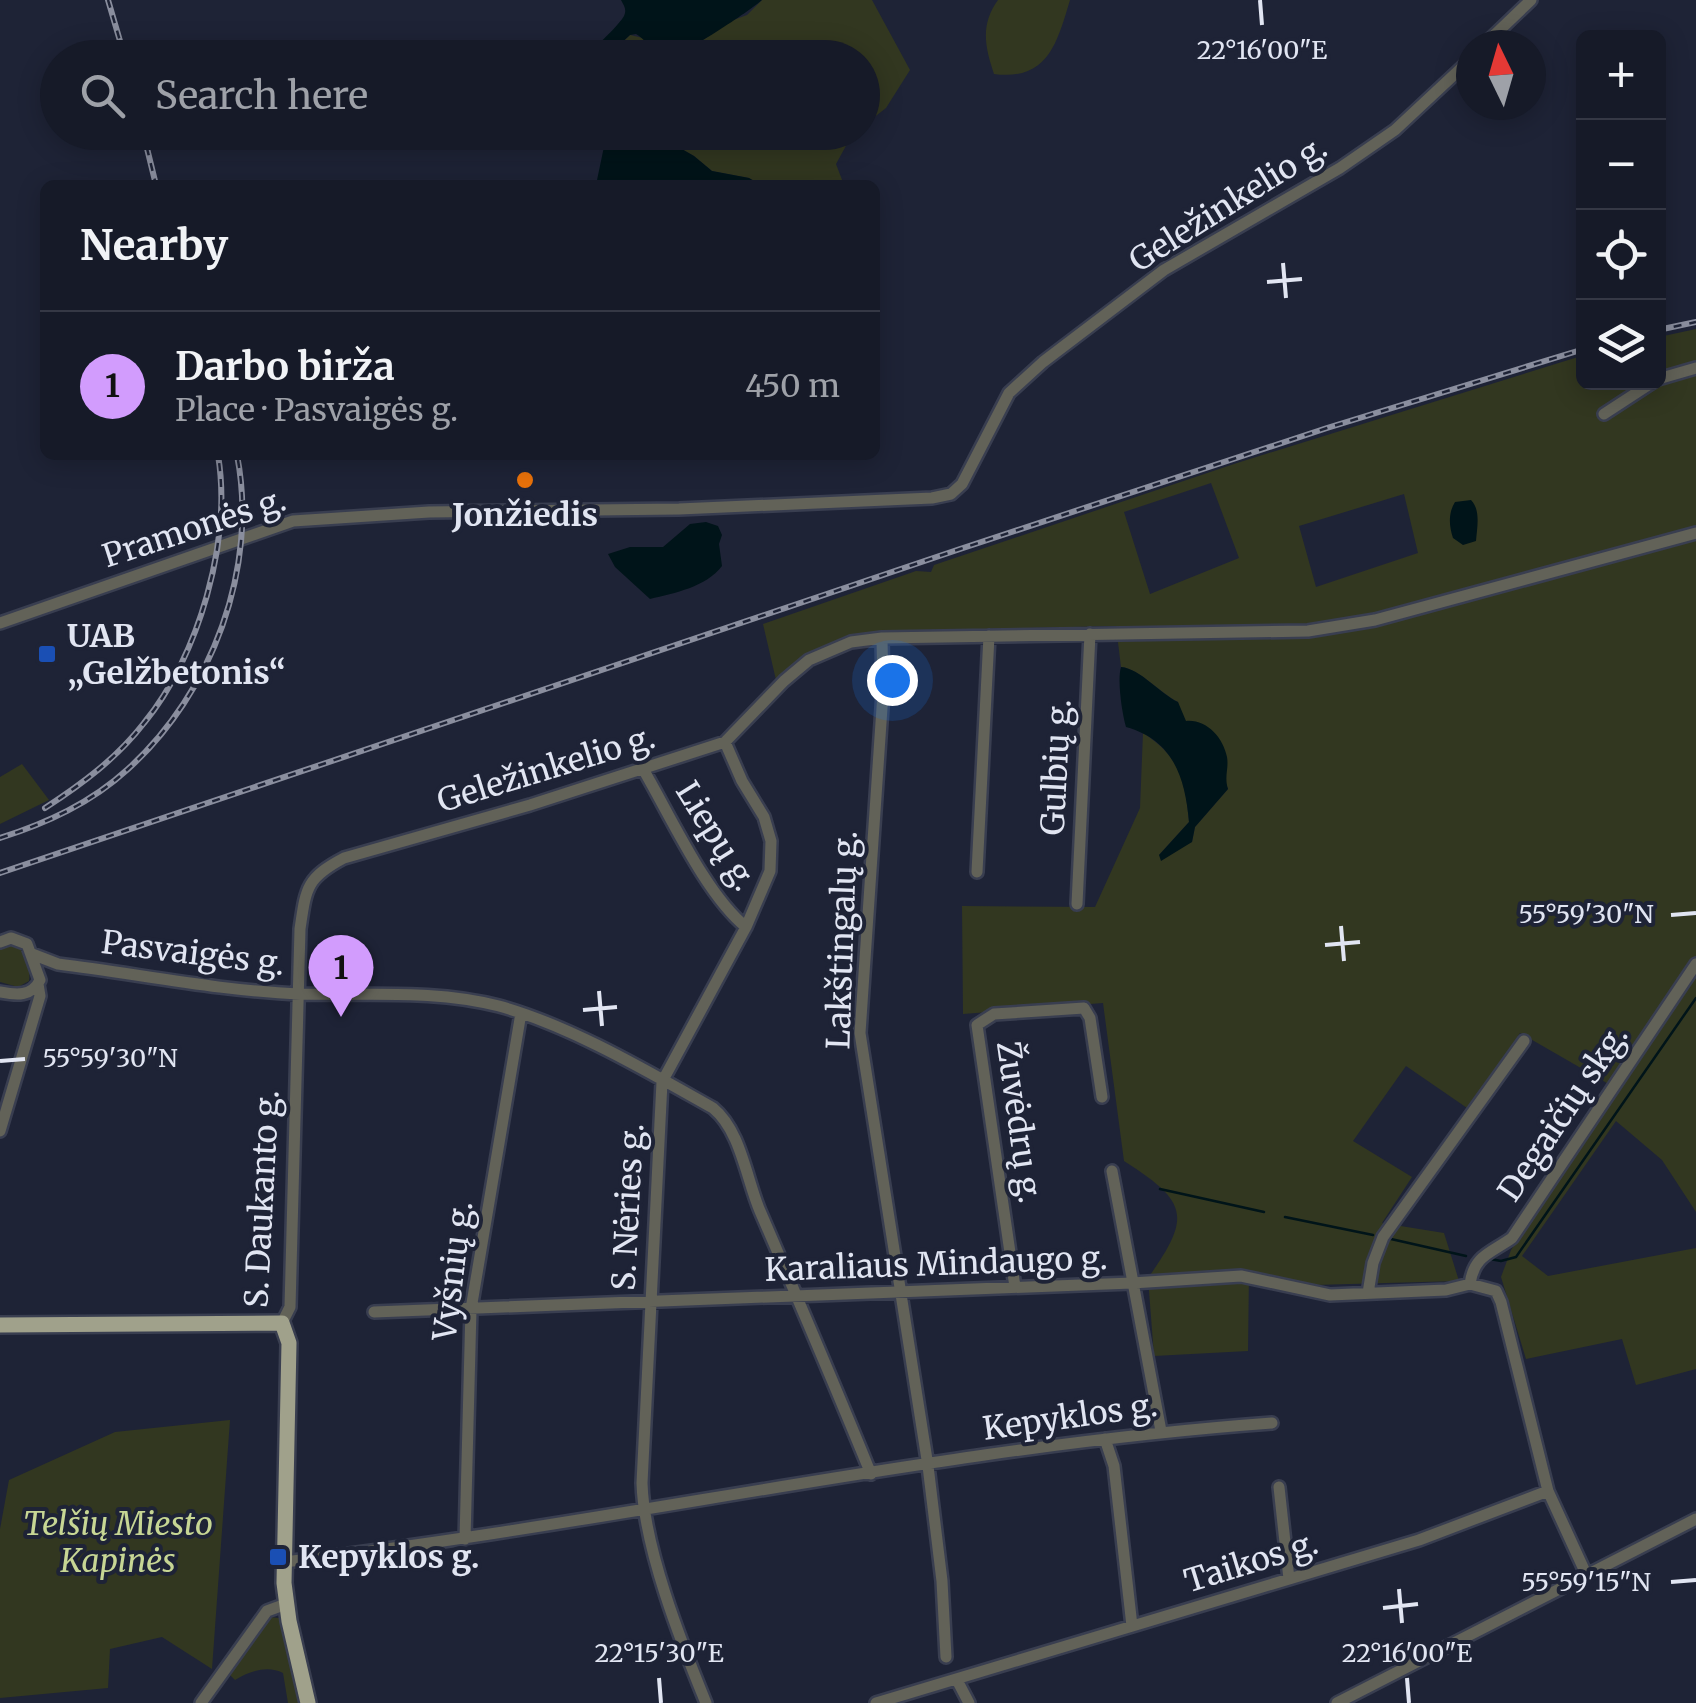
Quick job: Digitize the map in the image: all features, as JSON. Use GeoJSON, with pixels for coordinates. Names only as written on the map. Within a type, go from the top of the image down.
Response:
{"type":"FeatureCollection","features":[{"type":"Feature","properties":{"kind":"main road"},"geometry":{"type":"LineString","coordinates":[[0,1325],[282,1323]]}},
{"type":"Feature","properties":{"kind":"main road","name":"S. Daukanto g."},"geometry":{"type":"LineString","coordinates":[[282,1323],[289,1342],[286,1604],[308,1703]]}},
{"type":"Feature","properties":{"kind":"street"},"geometry":{"type":"LineString","coordinates":[[1500,30],[1531,0]]}},
{"type":"Feature","properties":{"kind":"street","name":"Geležinkelio g."},"geometry":{"type":"LineString","coordinates":[[951,494],[972,469],[1010,393],[1033,370],[1179,260],[1340,168],[1396,130],[1456,72]]}},
{"type":"Feature","properties":{"kind":"street"},"geometry":{"type":"LineString","coordinates":[[1666,378],[1696,368]]}},
{"type":"Feature","properties":{"kind":"street"},"geometry":{"type":"LineString","coordinates":[[1604,414],[1642,390]]}},
{"type":"Feature","properties":{"kind":"street","name":"Pramonės g."},"geometry":{"type":"LineString","coordinates":[[0,624],[293,521],[429,512],[698,508],[951,494]]}},
{"type":"Feature","properties":{"kind":"street","name":"Geležinkelio g."},"geometry":{"type":"LineString","coordinates":[[298,994],[304,904],[310,881],[318,872],[344,858],[725,742],[810,660],[851,642],[882,638],[1308,631],[1375,620],[1696,533]]}},
{"type":"Feature","properties":{"kind":"street","name":"Gulbių g."},"geometry":{"type":"LineString","coordinates":[[1077,904],[1090,634]]}},
{"type":"Feature","properties":{"kind":"street"},"geometry":{"type":"LineString","coordinates":[[977,872],[989,636]]}},
{"type":"Feature","properties":{"kind":"street","name":"Lakštingalų g."},"geometry":{"type":"LineString","coordinates":[[882,638],[883,693],[860,1033],[928,1466],[942,1580],[946,1657]]}},
{"type":"Feature","properties":{"kind":"street","name":"S. Nėries g."},"geometry":{"type":"LineString","coordinates":[[706,1703],[661,1574],[642,1482],[662,1082],[746,927],[770,871],[770,841],[764,816],[742,782],[725,742]]}},
{"type":"Feature","properties":{"kind":"street","name":"Liepų g."},"geometry":{"type":"LineString","coordinates":[[643,769],[716,894],[746,927]]}},
{"type":"Feature","properties":{"kind":"street","name":"Pasvaigės g."},"geometry":{"type":"LineString","coordinates":[[0,942],[22,940],[32,954],[58,964],[298,994],[446,996],[522,1013],[581,1038],[713,1108],[728,1122],[758,1206],[871,1474]]}},
{"type":"Feature","properties":{"kind":"street"},"geometry":{"type":"LineString","coordinates":[[0,1131],[40,996],[32,954]]}},
{"type":"Feature","properties":{"kind":"street","name":"Pasvaigės g."},"geometry":{"type":"LineString","coordinates":[[16,995],[32,991],[58,964]]}},
{"type":"Feature","properties":{"kind":"street","name":"Degaičių skg."},"geometry":{"type":"LineString","coordinates":[[1470,1284],[1474,1265],[1481,1256],[1512,1238],[1696,964]]}},
{"type":"Feature","properties":{"kind":"street"},"geometry":{"type":"LineString","coordinates":[[0,992],[16,995],[31,1022]]}},
{"type":"Feature","properties":{"kind":"street","name":"S. Daukanto g."},"geometry":{"type":"LineString","coordinates":[[282,1323],[290,1307],[298,994]]}},
{"type":"Feature","properties":{"kind":"street","name":"Žuvėdrų g."},"geometry":{"type":"LineString","coordinates":[[1015,1287],[977,1025],[994,1014],[1084,1008],[1090,1018],[1102,1097]]}},
{"type":"Feature","properties":{"kind":"street","name":"Vyšnių g."},"geometry":{"type":"LineString","coordinates":[[466,1539],[472,1309],[522,1013]]}},
{"type":"Feature","properties":{"kind":"street"},"geometry":{"type":"LineString","coordinates":[[1368,1293],[1372,1263],[1383,1237],[1524,1041]]}},
{"type":"Feature","properties":{"kind":"street"},"geometry":{"type":"LineString","coordinates":[[1112,1170],[1161,1431]]}},
{"type":"Feature","properties":{"kind":"street","name":"Karaliaus Mindaugo g."},"geometry":{"type":"LineString","coordinates":[[374,1312],[1132,1284],[1242,1276],[1330,1295],[1446,1290],[1470,1284],[1496,1291],[1548,1491]]}},
{"type":"Feature","properties":{"kind":"street","name":"Kepyklos g."},"geometry":{"type":"LineString","coordinates":[[284,1562],[466,1539],[1161,1431],[1272,1423]]}},
{"type":"Feature","properties":{"kind":"street"},"geometry":{"type":"LineString","coordinates":[[1105,1439],[1114,1466],[1132,1626]]}},
{"type":"Feature","properties":{"kind":"street"},"geometry":{"type":"LineString","coordinates":[[1279,1488],[1289,1579]]}},
{"type":"Feature","properties":{"kind":"street"},"geometry":{"type":"LineString","coordinates":[[1548,1491],[1587,1576]]}},
{"type":"Feature","properties":{"kind":"street","name":"Taikos g."},"geometry":{"type":"LineString","coordinates":[[876,1703],[1418,1540],[1548,1491]]}},
{"type":"Feature","properties":{"kind":"street"},"geometry":{"type":"LineString","coordinates":[[1337,1703],[1696,1519]]}},
{"type":"Feature","properties":{"kind":"street"},"geometry":{"type":"LineString","coordinates":[[201,1703],[268,1611],[286,1604]]}},
{"type":"Feature","properties":{"kind":"street"},"geometry":{"type":"LineString","coordinates":[[957,1680],[969,1703]]}},
{"type":"Feature","properties":{"kind":"green space"},"geometry":{"type":"Polygon","coordinates":[[[762,0],[872,0],[910,70],[880,113],[880,40],[703,40],[728,22],[747,15],[762,0]]]}},
{"type":"Feature","properties":{"kind":"green space"},"geometry":{"type":"Polygon","coordinates":[[[998,0],[1070,0],[1047,56],[1027,71],[994,74],[986,36],[998,0]]]}},
{"type":"Feature","properties":{"kind":"green space"},"geometry":{"type":"Polygon","coordinates":[[[684,150],[844,150],[836,164],[842,180],[752,180],[712,171],[684,150]]]}},
{"type":"Feature","properties":{"kind":"green space"},"geometry":{"type":"Polygon","coordinates":[[[1696,329],[1696,1212],[1662,1160],[1616,1121],[1522,1256],[1548,1276],[1696,1248],[1696,1369],[1636,1385],[1622,1339],[1526,1359],[1501,1277],[1511,1250],[1619,1090],[1520,1033],[1470,1110],[1406,1066],[1353,1141],[1412,1177],[1382,1223],[1444,1233],[1459,1281],[1314,1285],[1249,1272],[1248,1351],[1154,1356],[1148,1278],[1172,1239],[1176,1212],[1161,1188],[1124,1161],[1103,1003],[963,1014],[962,906],[1095,907],[1140,808],[1143,733],[1173,760],[1182,781],[1189,822],[1159,855],[1192,842],[1195,827],[1228,789],[1223,776],[1227,768],[1181,717],[1178,702],[1135,672],[1121,667],[1116,626],[856,635],[823,646],[776,680],[763,624],[916,571],[931,572],[934,565],[1237,463],[1576,357],[1576,390],[1666,390],[1666,335],[1696,329]],[[1211,483],[1124,512],[1150,594],[1239,558],[1211,483]],[[1404,494],[1299,526],[1316,587],[1418,553],[1404,494]]]}},
{"type":"Feature","properties":{"kind":"green space"},"geometry":{"type":"Polygon","coordinates":[[[22,764],[49,800],[0,824],[0,777],[22,764]]]}},
{"type":"Feature","properties":{"kind":"green space"},"geometry":{"type":"Polygon","coordinates":[[[15,944],[29,971],[29,981],[18,987],[0,982],[0,948],[15,944]]]}},
{"type":"Feature","properties":{"kind":"green space","name":"Telšių Miesto Kapinės"},"geometry":{"type":"Polygon","coordinates":[[[230,1420],[212,1669],[162,1637],[110,1649],[108,1688],[0,1698],[0,1529],[9,1480],[115,1432],[230,1420]]]}},
{"type":"Feature","properties":{"kind":"green space"},"geometry":{"type":"Polygon","coordinates":[[[269,1617],[279,1618],[282,1623],[300,1703],[288,1703],[283,1673],[259,1670],[235,1680],[227,1672],[269,1617]]]}},
{"type":"Feature","properties":{"kind":"shaded area"},"geometry":{"type":"Polygon","coordinates":[[[621,0],[762,0],[703,40],[643,40],[636,34],[625,40],[602,40],[624,16],[621,0]]]}},
{"type":"Feature","properties":{"kind":"shaded area"},"geometry":{"type":"Polygon","coordinates":[[[603,150],[684,150],[712,171],[752,180],[597,180],[603,150]]]}},
{"type":"Feature","properties":{"kind":"shaded area"},"geometry":{"type":"Polygon","coordinates":[[[1471,500],[1477,514],[1476,541],[1463,545],[1453,538],[1450,515],[1455,502],[1471,500]]]}},
{"type":"Feature","properties":{"kind":"shaded area"},"geometry":{"type":"Polygon","coordinates":[[[706,522],[718,526],[722,535],[722,566],[708,579],[680,591],[650,599],[615,567],[608,554],[630,547],[663,547],[690,524],[706,522]]]}},
{"type":"Feature","properties":{"kind":"shaded area"},"geometry":{"type":"Polygon","coordinates":[[[1121,667],[1136,672],[1178,702],[1186,721],[1200,723],[1212,731],[1227,757],[1228,789],[1195,827],[1192,842],[1161,861],[1159,855],[1189,822],[1184,790],[1166,751],[1142,733],[1126,727],[1121,667]]]}},
{"type":"Feature","properties":{"kind":"waterway"},"geometry":{"type":"LineString","coordinates":[[1490,1259],[1516,1257],[1696,998]]}},
{"type":"Feature","properties":{"kind":"waterway"},"geometry":{"type":"LineString","coordinates":[[1160,1189],[1264,1212]]}},
{"type":"Feature","properties":{"kind":"waterway"},"geometry":{"type":"LineString","coordinates":[[1285,1217],[1373,1235]]}},
{"type":"Feature","properties":{"kind":"waterway"},"geometry":{"type":"LineString","coordinates":[[1391,1239],[1466,1256]]}},
{"type":"Feature","properties":{"kind":"railway"},"geometry":{"type":"LineString","coordinates":[[108,0],[120,40]]}},
{"type":"Feature","properties":{"kind":"railway"},"geometry":{"type":"LineString","coordinates":[[147,150],[155,180]]}},
{"type":"Feature","properties":{"kind":"railway"},"geometry":{"type":"LineString","coordinates":[[1666,328],[1696,322]]}},
{"type":"Feature","properties":{"kind":"railway"},"geometry":{"type":"LineString","coordinates":[[0,873],[960,549],[1327,428],[1576,351]]}},
{"type":"Feature","properties":{"kind":"railway"},"geometry":{"type":"LineString","coordinates":[[45,808],[122,748],[164,696],[181,665],[207,596],[215,559],[220,523],[218,460]]}},
{"type":"Feature","properties":{"kind":"railway"},"geometry":{"type":"LineString","coordinates":[[0,838],[51,819],[99,792],[158,738],[184,704],[222,626],[234,584],[241,541],[238,460]]}},
{"type":"Feature","properties":{"kind":"place","name":"Jonžiedis"},"geometry":{"type":"Point","coordinates":[525,480]}},
{"type":"Feature","properties":{"kind":"place","name":"UAB „Gelžbetonis“"},"geometry":{"type":"Point","coordinates":[47,654]}},
{"type":"Feature","properties":{"kind":"place","name":"Darbo birža"},"geometry":{"type":"Point","coordinates":[341,1017]}},
{"type":"Feature","properties":{"kind":"place","name":"Kepyklos g."},"geometry":{"type":"Point","coordinates":[278,1557]}}]}
